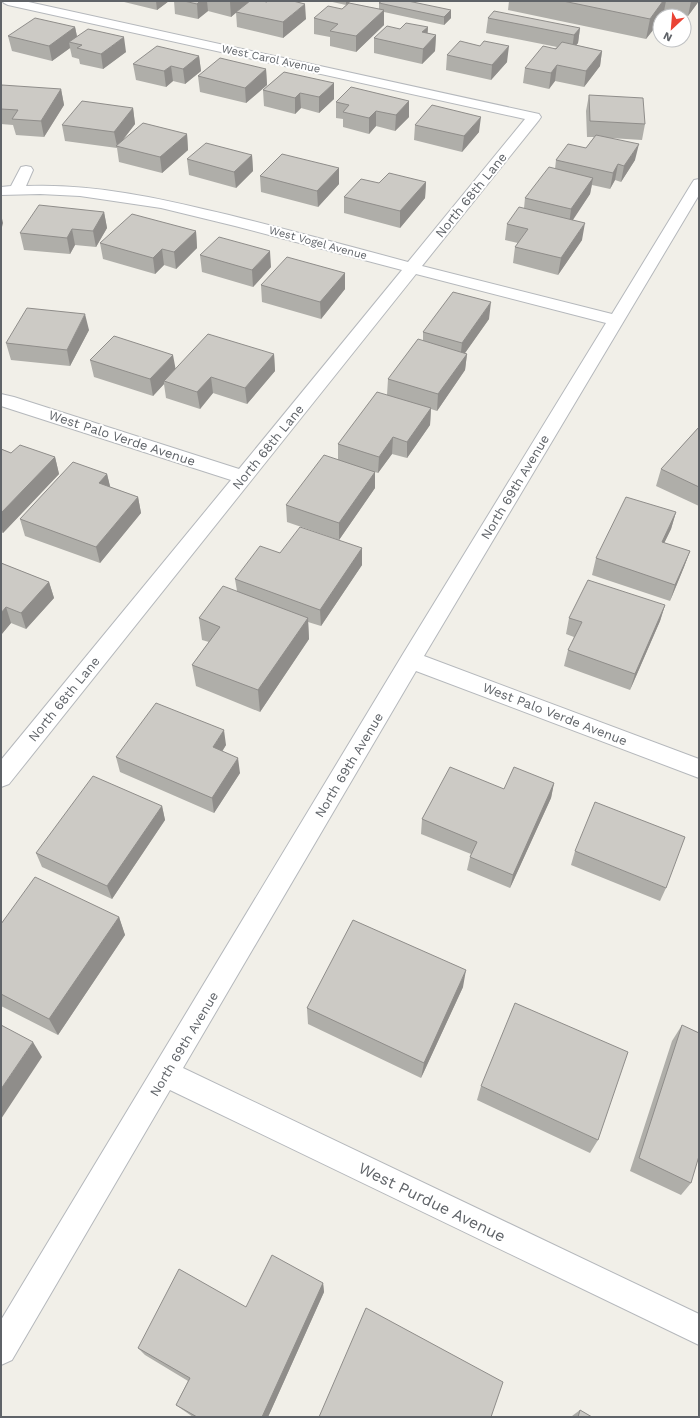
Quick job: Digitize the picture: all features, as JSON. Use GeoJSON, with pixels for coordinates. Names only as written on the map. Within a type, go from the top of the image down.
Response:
{"type":"FeatureCollection","features":[{"type":"Feature","properties":{"kind":"street","name":"West Carol Avenue"},"geometry":{"type":"LineString","coordinates":[[8,1],[534,117]]}},
{"type":"Feature","properties":{"kind":"street","name":"North 68th Lane"},"geometry":{"type":"LineString","coordinates":[[1,777],[534,117]]}},
{"type":"Feature","properties":{"kind":"street"},"geometry":{"type":"LineString","coordinates":[[17,189],[26,170]]}},
{"type":"Feature","properties":{"kind":"street","name":"North 69th Avenue"},"geometry":{"type":"LineString","coordinates":[[1,1349],[411,660],[699,183]]}},
{"type":"Feature","properties":{"kind":"street","name":"West Vogel Avenue"},"geometry":{"type":"LineString","coordinates":[[1,191],[17,189],[66,190],[121,196],[225,219],[615,320]]}},
{"type":"Feature","properties":{"kind":"street","name":"West Palo Verde Avenue"},"geometry":{"type":"LineString","coordinates":[[1,400],[16,403],[243,477]]}},
{"type":"Feature","properties":{"kind":"street","name":"West Palo Verde Avenue"},"geometry":{"type":"LineString","coordinates":[[411,660],[699,768]]}},
{"type":"Feature","properties":{"kind":"street","name":"West Purdue Avenue"},"geometry":{"type":"LineString","coordinates":[[166,1074],[699,1330]]}},
{"type":"Feature","properties":{"kind":"building"},"geometry":{"type":"Polygon","coordinates":[[[184,1],[200,1],[197,4],[184,1]]]}},
{"type":"Feature","properties":{"kind":"building"},"geometry":{"type":"Polygon","coordinates":[[[250,1],[293,1],[305,4],[283,22],[236,12],[250,1]]]}},
{"type":"Feature","properties":{"kind":"building"},"geometry":{"type":"Polygon","coordinates":[[[382,1],[408,1],[451,10],[444,17],[379,3],[382,1]]]}},
{"type":"Feature","properties":{"kind":"building"},"geometry":{"type":"Polygon","coordinates":[[[563,1],[663,1],[658,8],[652,8],[652,16],[650,19],[563,1]]]}},
{"type":"Feature","properties":{"kind":"building"},"geometry":{"type":"Polygon","coordinates":[[[349,3],[384,10],[356,36],[330,31],[338,24],[314,18],[328,6],[342,9],[349,3]]]}},
{"type":"Feature","properties":{"kind":"building"},"geometry":{"type":"Polygon","coordinates":[[[494,11],[580,28],[574,35],[488,18],[494,11]]]}},
{"type":"Feature","properties":{"kind":"building"},"geometry":{"type":"Polygon","coordinates":[[[35,18],[75,27],[49,46],[8,36],[35,18]]]}},
{"type":"Feature","properties":{"kind":"building"},"geometry":{"type":"Polygon","coordinates":[[[406,23],[428,27],[422,32],[436,35],[423,49],[374,38],[387,26],[400,29],[406,23]]]}},
{"type":"Feature","properties":{"kind":"building"},"geometry":{"type":"Polygon","coordinates":[[[88,29],[124,37],[101,54],[77,48],[82,45],[69,42],[88,29]]]}},
{"type":"Feature","properties":{"kind":"building"},"geometry":{"type":"Polygon","coordinates":[[[460,41],[480,46],[484,41],[509,46],[492,65],[447,55],[460,41]]]}},
{"type":"Feature","properties":{"kind":"building"},"geometry":{"type":"Polygon","coordinates":[[[562,42],[602,51],[586,71],[557,65],[551,73],[525,68],[543,46],[556,49],[562,42]]]}},
{"type":"Feature","properties":{"kind":"building"},"geometry":{"type":"Polygon","coordinates":[[[157,46],[199,56],[183,69],[171,66],[164,71],[133,64],[157,46]]]}},
{"type":"Feature","properties":{"kind":"building"},"geometry":{"type":"Polygon","coordinates":[[[220,58],[266,69],[245,88],[198,76],[220,58]]]}},
{"type":"Feature","properties":{"kind":"building"},"geometry":{"type":"Polygon","coordinates":[[[284,72],[334,83],[319,97],[300,93],[295,98],[263,90],[284,72]]]}},
{"type":"Feature","properties":{"kind":"building"},"geometry":{"type":"Polygon","coordinates":[[[2,85],[61,89],[41,121],[12,119],[18,110],[1,109],[2,85]]]}},
{"type":"Feature","properties":{"kind":"building"},"geometry":{"type":"Polygon","coordinates":[[[351,87],[409,101],[396,115],[376,111],[369,118],[343,112],[349,105],[336,102],[351,87]]]}},
{"type":"Feature","properties":{"kind":"building"},"geometry":{"type":"Polygon","coordinates":[[[589,95],[643,98],[645,124],[590,121],[589,95]]]}},
{"type":"Feature","properties":{"kind":"building"},"geometry":{"type":"Polygon","coordinates":[[[82,101],[133,108],[114,132],[62,125],[82,101]]]}},
{"type":"Feature","properties":{"kind":"building"},"geometry":{"type":"Polygon","coordinates":[[[432,105],[481,117],[464,136],[415,125],[432,105]]]}},
{"type":"Feature","properties":{"kind":"building"},"geometry":{"type":"Polygon","coordinates":[[[143,123],[187,134],[160,157],[116,146],[143,123]]]}},
{"type":"Feature","properties":{"kind":"building"},"geometry":{"type":"Polygon","coordinates":[[[596,135],[639,144],[624,166],[618,164],[613,173],[556,160],[568,144],[586,148],[596,135]]]}},
{"type":"Feature","properties":{"kind":"building"},"geometry":{"type":"Polygon","coordinates":[[[206,143],[252,155],[234,172],[187,159],[206,143]]]}},
{"type":"Feature","properties":{"kind":"building"},"geometry":{"type":"Polygon","coordinates":[[[282,154],[339,168],[317,191],[260,176],[282,154]]]}},
{"type":"Feature","properties":{"kind":"building"},"geometry":{"type":"Polygon","coordinates":[[[549,167],[593,178],[571,209],[525,198],[549,167]]]}},
{"type":"Feature","properties":{"kind":"building"},"geometry":{"type":"Polygon","coordinates":[[[389,173],[426,182],[400,211],[344,197],[361,179],[379,183],[389,173]]]}},
{"type":"Feature","properties":{"kind":"building"},"geometry":{"type":"Polygon","coordinates":[[[39,205],[104,212],[93,231],[72,229],[67,238],[20,233],[39,205]]]}},
{"type":"Feature","properties":{"kind":"building"},"geometry":{"type":"Polygon","coordinates":[[[519,207],[585,223],[561,258],[515,247],[528,229],[507,224],[519,207]]]}},
{"type":"Feature","properties":{"kind":"building"},"geometry":{"type":"Polygon","coordinates":[[[132,214],[196,231],[174,252],[162,249],[153,258],[100,243],[132,214]]]}},
{"type":"Feature","properties":{"kind":"building"},"geometry":{"type":"Polygon","coordinates":[[[219,237],[270,251],[252,270],[200,255],[219,237]]]}},
{"type":"Feature","properties":{"kind":"building"},"geometry":{"type":"Polygon","coordinates":[[[287,257],[345,273],[320,302],[261,285],[287,257]]]}},
{"type":"Feature","properties":{"kind":"building"},"geometry":{"type":"Polygon","coordinates":[[[453,292],[491,302],[462,343],[423,332],[453,292]]]}},
{"type":"Feature","properties":{"kind":"building"},"geometry":{"type":"Polygon","coordinates":[[[27,308],[85,314],[67,350],[6,343],[27,308]]]}},
{"type":"Feature","properties":{"kind":"building"},"geometry":{"type":"Polygon","coordinates":[[[208,334],[274,354],[245,388],[211,377],[197,392],[164,381],[208,334]]]}},
{"type":"Feature","properties":{"kind":"building"},"geometry":{"type":"Polygon","coordinates":[[[114,336],[173,355],[150,379],[90,360],[114,336]]]}},
{"type":"Feature","properties":{"kind":"building"},"geometry":{"type":"Polygon","coordinates":[[[418,339],[467,354],[438,394],[388,379],[418,339]]]}},
{"type":"Feature","properties":{"kind":"building"},"geometry":{"type":"Polygon","coordinates":[[[377,392],[431,408],[407,442],[393,437],[379,457],[338,444],[377,392]]]}},
{"type":"Feature","properties":{"kind":"building"},"geometry":{"type":"Polygon","coordinates":[[[699,427],[699,487],[661,469],[699,427]]]}},
{"type":"Feature","properties":{"kind":"building"},"geometry":{"type":"Polygon","coordinates":[[[20,445],[55,457],[1,513],[1,449],[11,453],[20,445]]]}},
{"type":"Feature","properties":{"kind":"building"},"geometry":{"type":"Polygon","coordinates":[[[324,455],[375,472],[339,523],[286,505],[324,455]]]}},
{"type":"Feature","properties":{"kind":"building"},"geometry":{"type":"Polygon","coordinates":[[[73,462],[107,474],[99,483],[138,497],[96,547],[20,519],[73,462]]]}},
{"type":"Feature","properties":{"kind":"building"},"geometry":{"type":"Polygon","coordinates":[[[626,497],[676,512],[662,542],[690,551],[675,585],[596,558],[626,497]]]}},
{"type":"Feature","properties":{"kind":"building"},"geometry":{"type":"Polygon","coordinates":[[[300,527],[362,548],[320,610],[235,579],[260,546],[280,553],[300,527]]]}},
{"type":"Feature","properties":{"kind":"building"},"geometry":{"type":"Polygon","coordinates":[[[1,563],[49,582],[21,613],[6,607],[1,613],[1,563]]]}},
{"type":"Feature","properties":{"kind":"building"},"geometry":{"type":"Polygon","coordinates":[[[588,580],[665,605],[635,674],[568,650],[582,622],[569,618],[588,580]]]}},
{"type":"Feature","properties":{"kind":"building"},"geometry":{"type":"Polygon","coordinates":[[[223,586],[308,618],[258,690],[192,665],[220,627],[199,618],[223,586]]]}},
{"type":"Feature","properties":{"kind":"building"},"geometry":{"type":"Polygon","coordinates":[[[156,703],[224,730],[213,747],[238,758],[212,798],[116,757],[156,703]]]}},
{"type":"Feature","properties":{"kind":"building"},"geometry":{"type":"Polygon","coordinates":[[[450,767],[504,789],[514,767],[554,783],[513,875],[470,857],[477,842],[422,819],[450,767]]]}},
{"type":"Feature","properties":{"kind":"building"},"geometry":{"type":"Polygon","coordinates":[[[93,776],[162,806],[107,886],[36,853],[93,776]]]}},
{"type":"Feature","properties":{"kind":"building"},"geometry":{"type":"Polygon","coordinates":[[[595,802],[685,837],[666,888],[575,851],[595,802]]]}},
{"type":"Feature","properties":{"kind":"building"},"geometry":{"type":"Polygon","coordinates":[[[35,877],[119,917],[49,1019],[1,994],[1,924],[35,877]]]}},
{"type":"Feature","properties":{"kind":"building"},"geometry":{"type":"Polygon","coordinates":[[[353,920],[466,970],[424,1063],[307,1008],[353,920]]]}},
{"type":"Feature","properties":{"kind":"building"},"geometry":{"type":"Polygon","coordinates":[[[515,1003],[628,1052],[598,1140],[481,1086],[515,1003]]]}},
{"type":"Feature","properties":{"kind":"building"},"geometry":{"type":"Polygon","coordinates":[[[1,1025],[33,1042],[1,1089],[1,1025]]]}},
{"type":"Feature","properties":{"kind":"building"},"geometry":{"type":"Polygon","coordinates":[[[682,1025],[699,1033],[699,1156],[691,1183],[639,1158],[682,1025]]]}},
{"type":"Feature","properties":{"kind":"building"},"geometry":{"type":"Polygon","coordinates":[[[272,1255],[323,1283],[262,1417],[197,1417],[176,1405],[190,1378],[138,1348],[179,1269],[246,1307],[272,1255]]]}},
{"type":"Feature","properties":{"kind":"building"},"geometry":{"type":"Polygon","coordinates":[[[366,1308],[503,1382],[491,1417],[319,1417],[366,1308]]]}},
{"type":"Feature","properties":{"kind":"building"},"geometry":{"type":"Polygon","coordinates":[[[580,1410],[592,1417],[578,1417],[580,1410]]]}}]}
